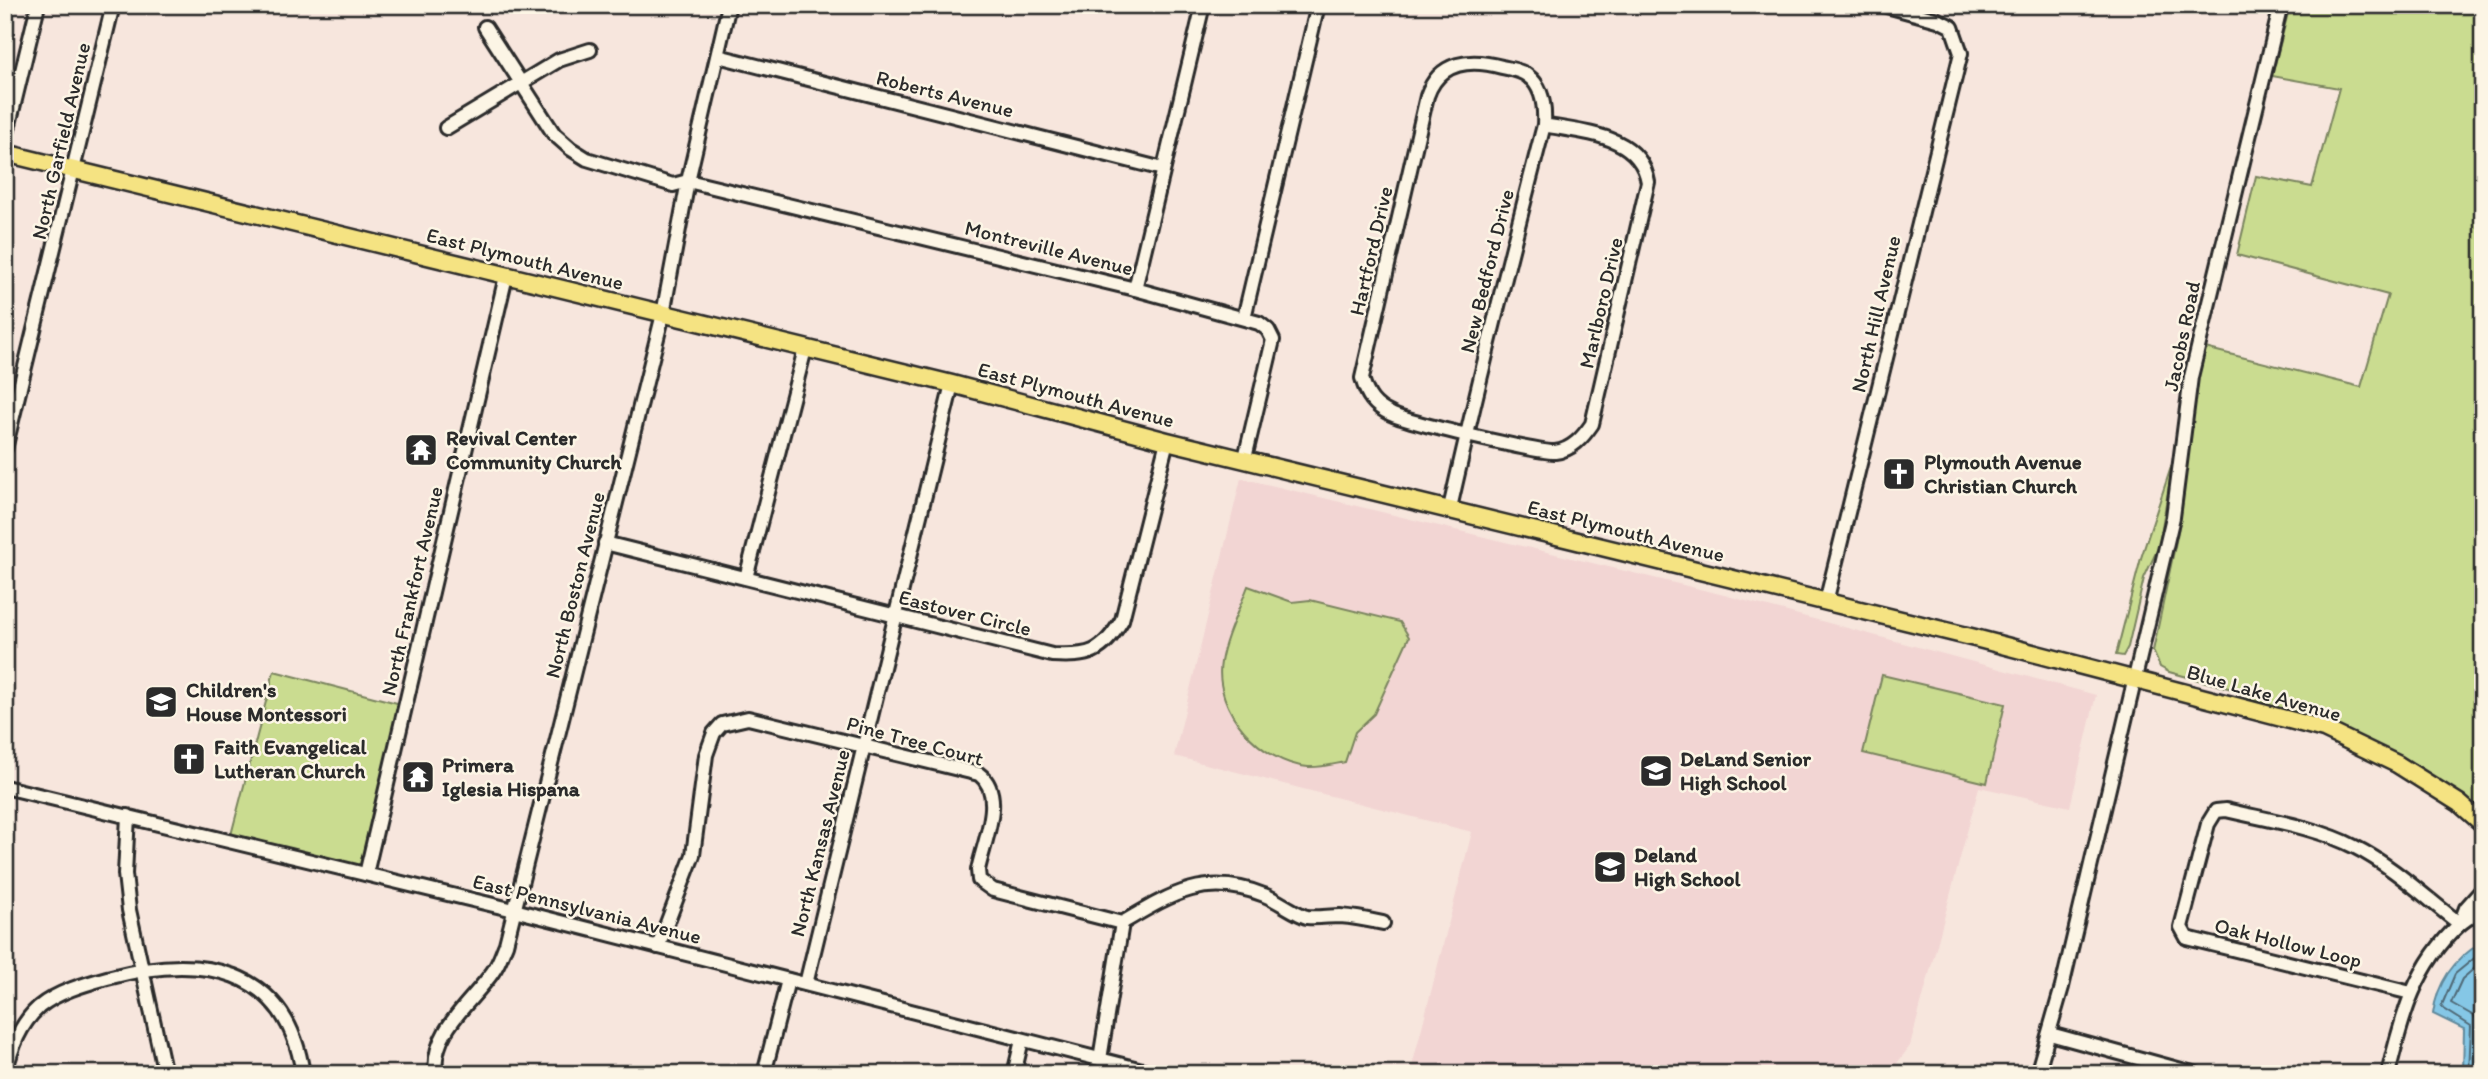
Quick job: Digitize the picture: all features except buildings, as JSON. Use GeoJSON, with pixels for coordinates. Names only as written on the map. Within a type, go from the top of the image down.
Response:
{"type":"FeatureCollection","features":[{"type":"Feature","properties":{"kind":"main road","name":"East Plymouth Avenue"},"geometry":{"type":"LineString","coordinates":[[5,153],[952,384],[1167,441],[1450,508],[2135,678]]}},
{"type":"Feature","properties":{"kind":"main road","name":"Blue Lake Avenue"},"geometry":{"type":"LineString","coordinates":[[2135,678],[2324,729],[2397,764],[2459,803],[2483,824]]}},
{"type":"Feature","properties":{"kind":"street"},"geometry":{"type":"LineString","coordinates":[[5,141],[38,5]]}},
{"type":"Feature","properties":{"kind":"street","name":"North Garfield Avenue"},"geometry":{"type":"LineString","coordinates":[[5,449],[113,5]]}},
{"type":"Feature","properties":{"kind":"street","name":"North Boston Avenue"},"geometry":{"type":"LineString","coordinates":[[436,1074],[434,1064],[441,1039],[456,1015],[495,970],[506,944],[663,314],[688,181],[729,5]]}},
{"type":"Feature","properties":{"kind":"street"},"geometry":{"type":"LineString","coordinates":[[1135,289],[1202,5]]}},
{"type":"Feature","properties":{"kind":"street"},"geometry":{"type":"LineString","coordinates":[[1244,318],[1318,5]]}},
{"type":"Feature","properties":{"kind":"street","name":"North Hill Avenue"},"geometry":{"type":"LineString","coordinates":[[1826,602],[1918,219],[1961,53],[1952,27],[1938,20],[1883,5]]}},
{"type":"Feature","properties":{"kind":"street","name":"Jacobs Road"},"geometry":{"type":"LineString","coordinates":[[2135,678],[2173,517],[2194,364],[2281,5]]}},
{"type":"Feature","properties":{"kind":"street","name":"Montreville Avenue"},"geometry":{"type":"LineString","coordinates":[[485,27],[554,134],[587,159],[673,185],[688,181],[1135,289],[1244,318],[1268,330],[1273,340],[1245,458]]}},
{"type":"Feature","properties":{"kind":"street"},"geometry":{"type":"LineString","coordinates":[[446,128],[559,60],[590,50]]}},
{"type":"Feature","properties":{"kind":"street","name":"Roberts Avenue"},"geometry":{"type":"LineString","coordinates":[[718,57],[1163,169]]}},
{"type":"Feature","properties":{"kind":"street","name":"Hartford Drive"},"geometry":{"type":"LineString","coordinates":[[1466,434],[1393,415],[1372,402],[1362,378],[1431,83],[1454,65],[1465,62],[1499,66]]}},
{"type":"Feature","properties":{"kind":"street","name":"New Bedford Drive"},"geometry":{"type":"LineString","coordinates":[[1450,508],[1544,125],[1543,97],[1530,76],[1499,66]]}},
{"type":"Feature","properties":{"kind":"street","name":"Marlboro Drive"},"geometry":{"type":"LineString","coordinates":[[1466,434],[1553,452],[1572,446],[1592,424],[1645,194],[1645,166],[1635,152],[1622,142],[1544,125]]}},
{"type":"Feature","properties":{"kind":"street","name":"North Frankfort Avenue"},"geometry":{"type":"LineString","coordinates":[[366,874],[506,276]]}},
{"type":"Feature","properties":{"kind":"street"},"geometry":{"type":"LineString","coordinates":[[746,578],[805,349]]}},
{"type":"Feature","properties":{"kind":"street","name":"North Kansas Avenue"},"geometry":{"type":"LineString","coordinates":[[806,984],[952,384]]}},
{"type":"Feature","properties":{"kind":"street","name":"Eastover Circle"},"geometry":{"type":"LineString","coordinates":[[605,543],[1052,655],[1072,656],[1095,652],[1108,643],[1122,620],[1167,441]]}},
{"type":"Feature","properties":{"kind":"street"},"geometry":{"type":"LineString","coordinates":[[2037,1074],[2050,1034],[2135,678]]}},
{"type":"Feature","properties":{"kind":"street","name":"Pine Tree Court"},"geometry":{"type":"LineString","coordinates":[[658,947],[693,855],[706,755],[714,733],[722,724],[748,718],[979,774],[989,781],[993,798],[978,870],[979,880],[993,890],[1122,923]]}},
{"type":"Feature","properties":{"kind":"street","name":"East Pennsylvania Avenue"},"geometry":{"type":"LineString","coordinates":[[5,787],[513,910],[1158,1074]]}},
{"type":"Feature","properties":{"kind":"street","name":"Oak Hollow Loop"},"geometry":{"type":"LineString","coordinates":[[2411,993],[2187,938],[2181,927],[2211,817],[2216,811],[2226,810],[2333,837],[2388,868],[2460,924]]}},
{"type":"Feature","properties":{"kind":"street"},"geometry":{"type":"LineString","coordinates":[[128,816],[125,874],[141,969],[165,1074]]}},
{"type":"Feature","properties":{"kind":"street"},"geometry":{"type":"LineString","coordinates":[[1100,1059],[1122,923],[1154,904],[1196,886],[1219,883],[1255,891],[1304,916],[1342,916],[1383,923]]}},
{"type":"Feature","properties":{"kind":"street"},"geometry":{"type":"LineString","coordinates":[[2460,924],[2466,908],[2483,889]]}},
{"type":"Feature","properties":{"kind":"street"},"geometry":{"type":"LineString","coordinates":[[2388,1074],[2411,993],[2438,944],[2483,907]]}},
{"type":"Feature","properties":{"kind":"street"},"geometry":{"type":"LineString","coordinates":[[5,1072],[13,1041],[40,1006],[79,986],[141,969],[183,967],[226,972],[263,992],[286,1016],[299,1046],[303,1074]]}},
{"type":"Feature","properties":{"kind":"street"},"geometry":{"type":"LineString","coordinates":[[764,1074],[788,980]]}},
{"type":"Feature","properties":{"kind":"street"},"geometry":{"type":"LineString","coordinates":[[2050,1034],[2196,1074]]}},
{"type":"Feature","properties":{"kind":"street"},"geometry":{"type":"LineString","coordinates":[[1014,1074],[1021,1040]]}},
{"type":"Feature","properties":{"kind":"shaded area","name":"DeLand Senior High School"},"geometry":{"type":"Polygon","coordinates":[[[1241,478],[1724,595],[2096,695],[2070,807],[1979,787],[1910,1046],[1889,1074],[1410,1074],[1472,832],[1174,756],[1241,478]]]}},
{"type":"Feature","properties":{"kind":"green space"},"geometry":{"type":"Polygon","coordinates":[[[2290,5],[2483,5],[2483,817],[2325,723],[2253,700],[2232,689],[2169,672],[2160,667],[2153,651],[2180,522],[2196,382],[2205,348],[2361,387],[2388,295],[2237,255],[2256,176],[2312,187],[2339,88],[2272,76],[2290,5]]]}},
{"type":"Feature","properties":{"kind":"green space"},"geometry":{"type":"Polygon","coordinates":[[[2173,461],[2159,546],[2144,578],[2128,647],[2123,656],[2116,655],[2141,558],[2173,461]]]}},
{"type":"Feature","properties":{"kind":"green space"},"geometry":{"type":"Polygon","coordinates":[[[1248,586],[1292,602],[1310,600],[1400,622],[1409,637],[1374,714],[1355,732],[1345,762],[1308,767],[1273,756],[1244,731],[1233,715],[1225,698],[1221,662],[1229,633],[1248,586]]]}},
{"type":"Feature","properties":{"kind":"green space"},"geometry":{"type":"Polygon","coordinates":[[[274,671],[401,704],[363,864],[357,869],[231,835],[274,671]]]}},
{"type":"Feature","properties":{"kind":"green space"},"geometry":{"type":"Polygon","coordinates":[[[1882,675],[2005,704],[1987,783],[1863,753],[1882,675]]]}},
{"type":"Feature","properties":{"kind":"water"},"geometry":{"type":"Polygon","coordinates":[[[2481,943],[2483,1074],[2463,1074],[2464,1029],[2433,1014],[2438,992],[2448,973],[2463,956],[2481,943]]]}},
{"type":"Feature","properties":{"kind":"place","name":"Revival Center Community Church"},"geometry":{"type":"Point","coordinates":[421,450]}},
{"type":"Feature","properties":{"kind":"place","name":"Plymouth Avenue Christian Church"},"geometry":{"type":"Point","coordinates":[1899,474]}},
{"type":"Feature","properties":{"kind":"place","name":"Children's House Montessori"},"geometry":{"type":"Point","coordinates":[161,702]}},
{"type":"Feature","properties":{"kind":"place","name":"Faith Evangelical Lutheran Church"},"geometry":{"type":"Point","coordinates":[189,759]}},
{"type":"Feature","properties":{"kind":"place","name":"DeLand Senior High School"},"geometry":{"type":"Point","coordinates":[1656,771]}},
{"type":"Feature","properties":{"kind":"place","name":"Primera Iglesia Hispana"},"geometry":{"type":"Point","coordinates":[418,777]}},
{"type":"Feature","properties":{"kind":"place","name":"Deland High School"},"geometry":{"type":"Point","coordinates":[1610,867]}}]}
